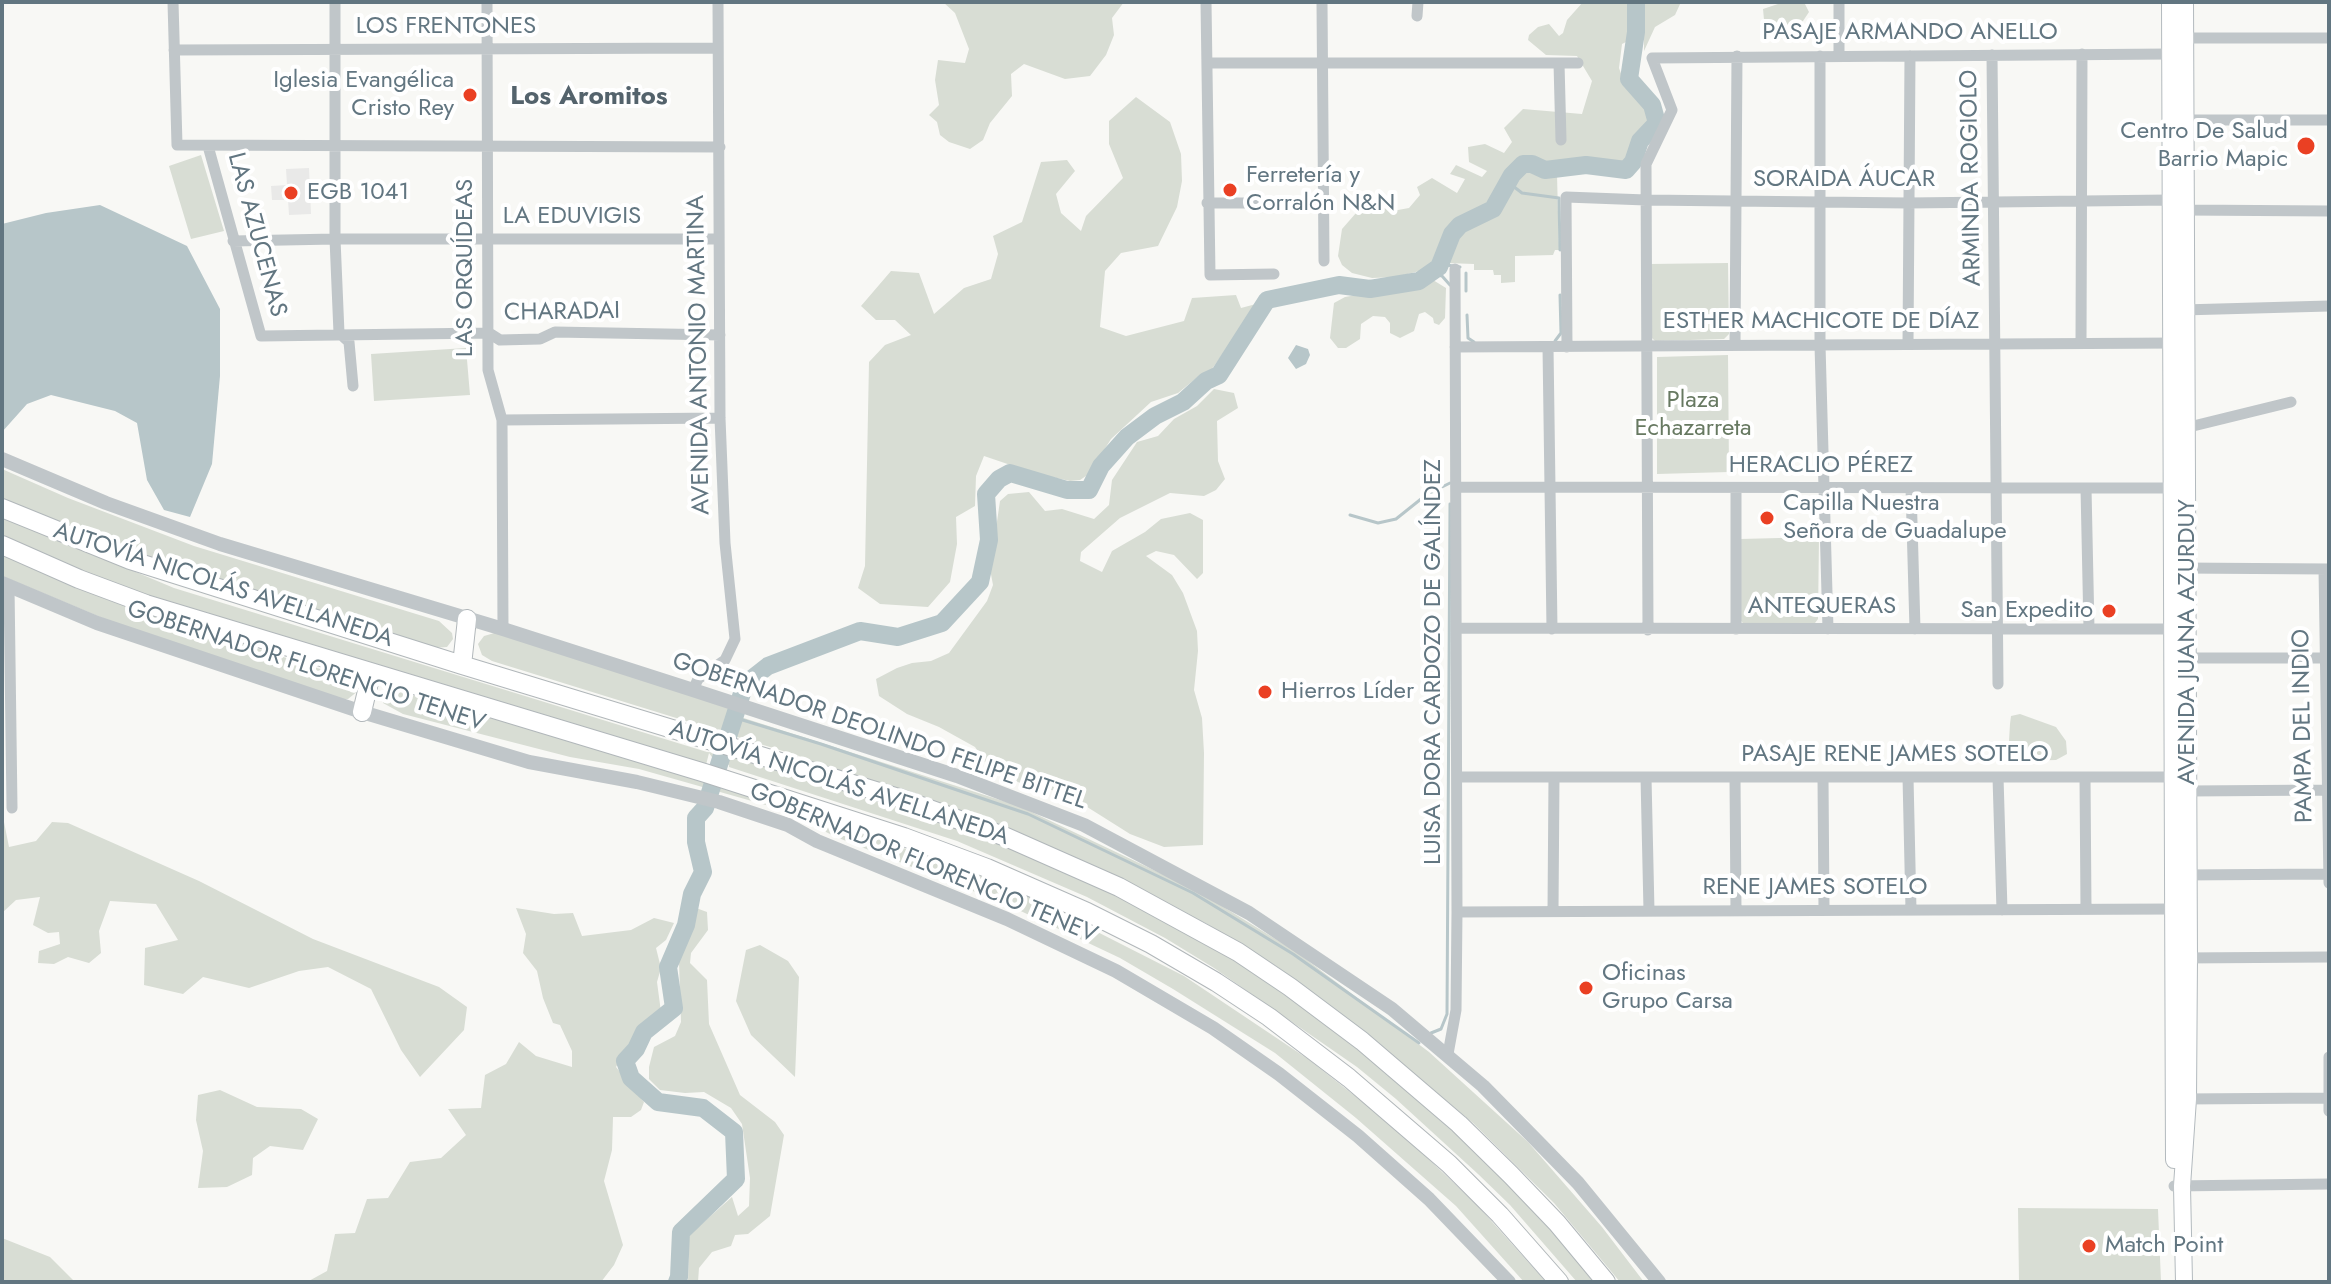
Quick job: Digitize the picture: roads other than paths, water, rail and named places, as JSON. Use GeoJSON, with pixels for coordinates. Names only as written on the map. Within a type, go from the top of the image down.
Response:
{"type":"FeatureCollection","features":[{"type":"Feature","properties":{"kind":"highway","name":"AUTOVÍA NICOLÁS AVELLANEDA"},"geometry":{"type":"LineString","coordinates":[[2,508],[130,560],[899,798],[1006,837],[1119,887],[1238,952],[1362,1041],[1459,1124],[1547,1212],[1606,1282]]}},
{"type":"Feature","properties":{"kind":"highway","name":"AUTOVÍA NICOLÁS AVELLANEDA"},"geometry":{"type":"LineString","coordinates":[[2,545],[146,604],[705,773],[953,854],[1087,912],[1194,969],[1269,1017],[1382,1105],[1449,1164],[1500,1215],[1559,1282]]}},
{"type":"Feature","properties":{"kind":"highway"},"geometry":{"type":"LineString","coordinates":[[462,665],[467,619]]}},
{"type":"Feature","properties":{"kind":"highway"},"geometry":{"type":"LineString","coordinates":[[362,712],[371,674]]}},
{"type":"Feature","properties":{"kind":"main road","name":"AVENIDA JUANA AZURDUY"},"geometry":{"type":"LineString","coordinates":[[2170,2],[2185,210],[2179,343],[2180,658],[2172,777],[2181,875],[2181,1099],[2175,1282]]}},
{"type":"Feature","properties":{"kind":"main road","name":"AVENIDA JUANA AZURDUY"},"geometry":{"type":"LineString","coordinates":[[2174,43],[2185,2]]}},
{"type":"Feature","properties":{"kind":"main road","name":"AVENIDA JUANA AZURDUY"},"geometry":{"type":"LineString","coordinates":[[2179,120],[2170,200],[2180,310]]}},
{"type":"Feature","properties":{"kind":"main road","name":"AVENIDA JUANA AZURDUY"},"geometry":{"type":"LineString","coordinates":[[2180,658],[2189,791],[2181,875],[2174,909],[2181,958]]}},
{"type":"Feature","properties":{"kind":"main road","name":"AVENIDA JUANA AZURDUY"},"geometry":{"type":"LineString","coordinates":[[2178,1186],[2184,1282]]}},
{"type":"Feature","properties":{"kind":"street"},"geometry":{"type":"LineString","coordinates":[[173,2],[177,145],[720,147]]}},
{"type":"Feature","properties":{"kind":"street"},"geometry":{"type":"LineString","coordinates":[[335,2],[335,239],[339,333],[349,342],[353,386]]}},
{"type":"Feature","properties":{"kind":"street","name":"LAS ORQUÍDEAS"},"geometry":{"type":"LineString","coordinates":[[487,2],[488,370],[502,420],[503,629]]}},
{"type":"Feature","properties":{"kind":"street","name":"AVENIDA ANTONIO MARTINA"},"geometry":{"type":"LineString","coordinates":[[693,690],[698,679],[725,660],[735,639],[725,543],[720,418],[718,2]]}},
{"type":"Feature","properties":{"kind":"street"},"geometry":{"type":"LineString","coordinates":[[1206,2],[1210,275],[1274,274]]}},
{"type":"Feature","properties":{"kind":"street"},"geometry":{"type":"LineString","coordinates":[[1322,2],[1324,261]]}},
{"type":"Feature","properties":{"kind":"street"},"geometry":{"type":"LineString","coordinates":[[1417,16],[1418,2]]}},
{"type":"Feature","properties":{"kind":"street"},"geometry":{"type":"LineString","coordinates":[[1839,2],[1839,56]]}},
{"type":"Feature","properties":{"kind":"street","name":"PASAJE ARMANDO ANELLO"},"geometry":{"type":"LineString","coordinates":[[1646,200],[1646,164],[1672,110],[1652,58],[2082,54],[2174,43],[2329,38]]}},
{"type":"Feature","properties":{"kind":"street","name":"LOS FRENTONES"},"geometry":{"type":"LineString","coordinates":[[174,50],[718,48]]}},
{"type":"Feature","properties":{"kind":"street"},"geometry":{"type":"LineString","coordinates":[[2081,342],[2082,54]]}},
{"type":"Feature","properties":{"kind":"street","name":"ARMINDA ROGIOLO"},"geometry":{"type":"LineString","coordinates":[[1992,55],[1998,684]]}},
{"type":"Feature","properties":{"kind":"street"},"geometry":{"type":"LineString","coordinates":[[1735,344],[1737,56]]}},
{"type":"Feature","properties":{"kind":"street"},"geometry":{"type":"LineString","coordinates":[[1820,56],[1820,345],[1828,629]]}},
{"type":"Feature","properties":{"kind":"street"},"geometry":{"type":"LineString","coordinates":[[1908,343],[1910,56]]}},
{"type":"Feature","properties":{"kind":"street"},"geometry":{"type":"LineString","coordinates":[[1207,63],[1578,63]]}},
{"type":"Feature","properties":{"kind":"street"},"geometry":{"type":"LineString","coordinates":[[1559,63],[1561,140]]}},
{"type":"Feature","properties":{"kind":"street"},"geometry":{"type":"LineString","coordinates":[[2179,120],[2329,120]]}},
{"type":"Feature","properties":{"kind":"street","name":"LAS AZUCENAS"},"geometry":{"type":"LineString","coordinates":[[208,146],[261,336]]}},
{"type":"Feature","properties":{"kind":"street","name":"SORAIDA ÁUCAR"},"geometry":{"type":"LineString","coordinates":[[1567,347],[1566,197],[1908,203],[2170,200]]}},
{"type":"Feature","properties":{"kind":"street"},"geometry":{"type":"LineString","coordinates":[[1646,200],[1648,630]]}},
{"type":"Feature","properties":{"kind":"street"},"geometry":{"type":"LineString","coordinates":[[2170,200],[2185,210],[2329,211]]}},
{"type":"Feature","properties":{"kind":"street"},"geometry":{"type":"LineString","coordinates":[[1207,203],[1322,203]]}},
{"type":"Feature","properties":{"kind":"street","name":"LA EDUVIGIS"},"geometry":{"type":"LineString","coordinates":[[233,241],[719,239]]}},
{"type":"Feature","properties":{"kind":"street","name":"LUISA DORA CARDOZO DE GALÍNDEZ"},"geometry":{"type":"LineString","coordinates":[[1448,1054],[1456,1010],[1457,912],[1455,269]]}},
{"type":"Feature","properties":{"kind":"street"},"geometry":{"type":"LineString","coordinates":[[2180,310],[2329,306]]}},
{"type":"Feature","properties":{"kind":"street","name":"CHARADAI"},"geometry":{"type":"LineString","coordinates":[[261,336],[489,333],[500,340],[540,339],[555,332],[720,335]]}},
{"type":"Feature","properties":{"kind":"street","name":"ESTHER MACHICOTE DE DÍAZ"},"geometry":{"type":"LineString","coordinates":[[1455,347],[2179,343]]}},
{"type":"Feature","properties":{"kind":"street"},"geometry":{"type":"LineString","coordinates":[[1548,347],[1552,629]]}},
{"type":"Feature","properties":{"kind":"street"},"geometry":{"type":"LineString","coordinates":[[2180,429],[2291,402]]}},
{"type":"Feature","properties":{"kind":"street"},"geometry":{"type":"LineString","coordinates":[[502,420],[720,418]]}},
{"type":"Feature","properties":{"kind":"street","name":"GOBERNADOR DEOLINDO FELIPE BITTEL"},"geometry":{"type":"LineString","coordinates":[[2,459],[106,503],[208,540],[693,690],[957,776],[1084,825],[1221,897],[1392,1009],[1483,1086],[1578,1183],[1659,1282]]}},
{"type":"Feature","properties":{"kind":"street","name":"HERACLIO PÉREZ"},"geometry":{"type":"LineString","coordinates":[[1456,487],[2179,488]]}},
{"type":"Feature","properties":{"kind":"street"},"geometry":{"type":"LineString","coordinates":[[1736,488],[1736,629]]}},
{"type":"Feature","properties":{"kind":"street"},"geometry":{"type":"LineString","coordinates":[[1911,488],[1915,629]]}},
{"type":"Feature","properties":{"kind":"street"},"geometry":{"type":"LineString","coordinates":[[2086,488],[2089,629]]}},
{"type":"Feature","properties":{"kind":"street"},"geometry":{"type":"LineString","coordinates":[[2180,568],[2326,569]]}},
{"type":"Feature","properties":{"kind":"street","name":"PAMPA DEL INDIO"},"geometry":{"type":"LineString","coordinates":[[2326,569],[2329,883]]}},
{"type":"Feature","properties":{"kind":"street"},"geometry":{"type":"LineString","coordinates":[[6,585],[12,808]]}},
{"type":"Feature","properties":{"kind":"street","name":"GOBERNADOR FLORENCIO TENEV"},"geometry":{"type":"LineString","coordinates":[[6,585],[149,641],[362,712],[529,762],[699,795],[788,825],[817,841],[1007,919],[1116,971],[1213,1028],[1279,1074],[1358,1136],[1429,1199],[1509,1282]]}},
{"type":"Feature","properties":{"kind":"street","name":"ANTEQUERAS"},"geometry":{"type":"LineString","coordinates":[[1456,628],[2180,629]]}},
{"type":"Feature","properties":{"kind":"street"},"geometry":{"type":"LineString","coordinates":[[2180,658],[2325,658]]}},
{"type":"Feature","properties":{"kind":"street","name":"PASAJE RENE JAMES SOTELO"},"geometry":{"type":"LineString","coordinates":[[1457,777],[2172,777]]}},
{"type":"Feature","properties":{"kind":"street"},"geometry":{"type":"LineString","coordinates":[[1553,911],[1554,777]]}},
{"type":"Feature","properties":{"kind":"street"},"geometry":{"type":"LineString","coordinates":[[1646,777],[1649,911]]}},
{"type":"Feature","properties":{"kind":"street"},"geometry":{"type":"LineString","coordinates":[[1735,777],[1736,911]]}},
{"type":"Feature","properties":{"kind":"street"},"geometry":{"type":"LineString","coordinates":[[1823,777],[1824,910]]}},
{"type":"Feature","properties":{"kind":"street"},"geometry":{"type":"LineString","coordinates":[[1908,777],[1911,910]]}},
{"type":"Feature","properties":{"kind":"street"},"geometry":{"type":"LineString","coordinates":[[1998,777],[2002,910]]}},
{"type":"Feature","properties":{"kind":"street"},"geometry":{"type":"LineString","coordinates":[[2085,777],[2086,909]]}},
{"type":"Feature","properties":{"kind":"street"},"geometry":{"type":"LineString","coordinates":[[2172,777],[2189,791],[2328,790]]}},
{"type":"Feature","properties":{"kind":"street"},"geometry":{"type":"LineString","coordinates":[[2181,875],[2329,874]]}},
{"type":"Feature","properties":{"kind":"street","name":"RENE JAMES SOTELO"},"geometry":{"type":"LineString","coordinates":[[1457,912],[2174,909]]}},
{"type":"Feature","properties":{"kind":"street"},"geometry":{"type":"LineString","coordinates":[[2181,958],[2329,957]]}},
{"type":"Feature","properties":{"kind":"street"},"geometry":{"type":"LineString","coordinates":[[2329,1057],[2329,1111]]}},
{"type":"Feature","properties":{"kind":"street"},"geometry":{"type":"LineString","coordinates":[[2181,1099],[2329,1098]]}},
{"type":"Feature","properties":{"kind":"street"},"geometry":{"type":"LineString","coordinates":[[2178,1186],[2329,1184]]}},
{"type":"Feature","properties":{"kind":"waterway"},"geometry":{"type":"LineString","coordinates":[[677,1282],[681,1232],[736,1179],[734,1132],[703,1108],[658,1102],[631,1078],[625,1061],[636,1049],[644,1032],[674,1008],[668,967],[686,925],[692,894],[703,872],[696,842],[696,818],[705,808],[745,684],[768,666],[860,631],[898,637],[942,623],[980,582],[989,540],[986,494],[999,479],[1010,473],[1067,490],[1089,490],[1101,466],[1127,437],[1219,375],[1267,300],[1339,285],[1370,289],[1419,281],[1439,267],[1452,234],[1460,225],[1493,209],[1512,175],[1523,164],[1545,170],[1586,165],[1626,170],[1633,162],[1640,141],[1657,123],[1652,105],[1629,79],[1636,32],[1636,2]]}},
{"type":"Feature","properties":{"kind":"waterway"},"geometry":{"type":"LineString","coordinates":[[1509,183],[1522,193],[1559,198],[1560,250]]}},
{"type":"Feature","properties":{"kind":"waterway"},"geometry":{"type":"LineString","coordinates":[[1440,264],[1460,267]]}},
{"type":"Feature","properties":{"kind":"waterway"},"geometry":{"type":"LineString","coordinates":[[1431,273],[1442,276],[1450,285]]}},
{"type":"Feature","properties":{"kind":"waterway"},"geometry":{"type":"LineString","coordinates":[[1466,273],[1466,291]]}},
{"type":"Feature","properties":{"kind":"waterway"},"geometry":{"type":"LineString","coordinates":[[1555,341],[1561,333],[1560,295]]}},
{"type":"Feature","properties":{"kind":"waterway"},"geometry":{"type":"LineString","coordinates":[[1467,315],[1468,338],[1474,342]]}},
{"type":"Feature","properties":{"kind":"waterway"},"geometry":{"type":"LineString","coordinates":[[1350,515],[1378,523],[1396,519],[1426,495],[1450,483]]}},
{"type":"Feature","properties":{"kind":"waterway"},"geometry":{"type":"LineString","coordinates":[[1431,1033],[1441,1029],[1447,1014],[1450,504]]}},
{"type":"Feature","properties":{"kind":"waterway"},"geometry":{"type":"LineString","coordinates":[[736,718],[1028,814],[1193,893],[1293,954],[1419,1043]]}},
{"type":"Feature","properties":{"kind":"place","name":"Iglesia Evangélica Cristo Rey"},"geometry":{"type":"Point","coordinates":[470,95]}},
{"type":"Feature","properties":{"kind":"place","name":"Centro De Salud Barrio Mapic"},"geometry":{"type":"Point","coordinates":[2306,146]}},
{"type":"Feature","properties":{"kind":"place","name":"Ferretería y Corralón N&N"},"geometry":{"type":"Point","coordinates":[1230,190]}},
{"type":"Feature","properties":{"kind":"place","name":"EGB 1041"},"geometry":{"type":"Point","coordinates":[291,193]}},
{"type":"Feature","properties":{"kind":"place","name":"Capilla Nuestra Señora de Guadalupe"},"geometry":{"type":"Point","coordinates":[1767,518]}},
{"type":"Feature","properties":{"kind":"place","name":"San Expedito"},"geometry":{"type":"Point","coordinates":[2109,611]}},
{"type":"Feature","properties":{"kind":"place","name":"Hierros Líder"},"geometry":{"type":"Point","coordinates":[1265,692]}},
{"type":"Feature","properties":{"kind":"place","name":"Oficinas Grupo Carsa"},"geometry":{"type":"Point","coordinates":[1586,988]}},
{"type":"Feature","properties":{"kind":"place","name":"Match Point"},"geometry":{"type":"Point","coordinates":[2089,1246]}},
{"type":"Feature","properties":{"kind":"district","name":"Los Aromitos"},"geometry":{"type":"Point","coordinates":[589,98]}},
{"type":"Feature","properties":{"kind":"park label","name":"Plaza Echazarreta"},"geometry":{"type":"Point","coordinates":[1693,415]}}]}
